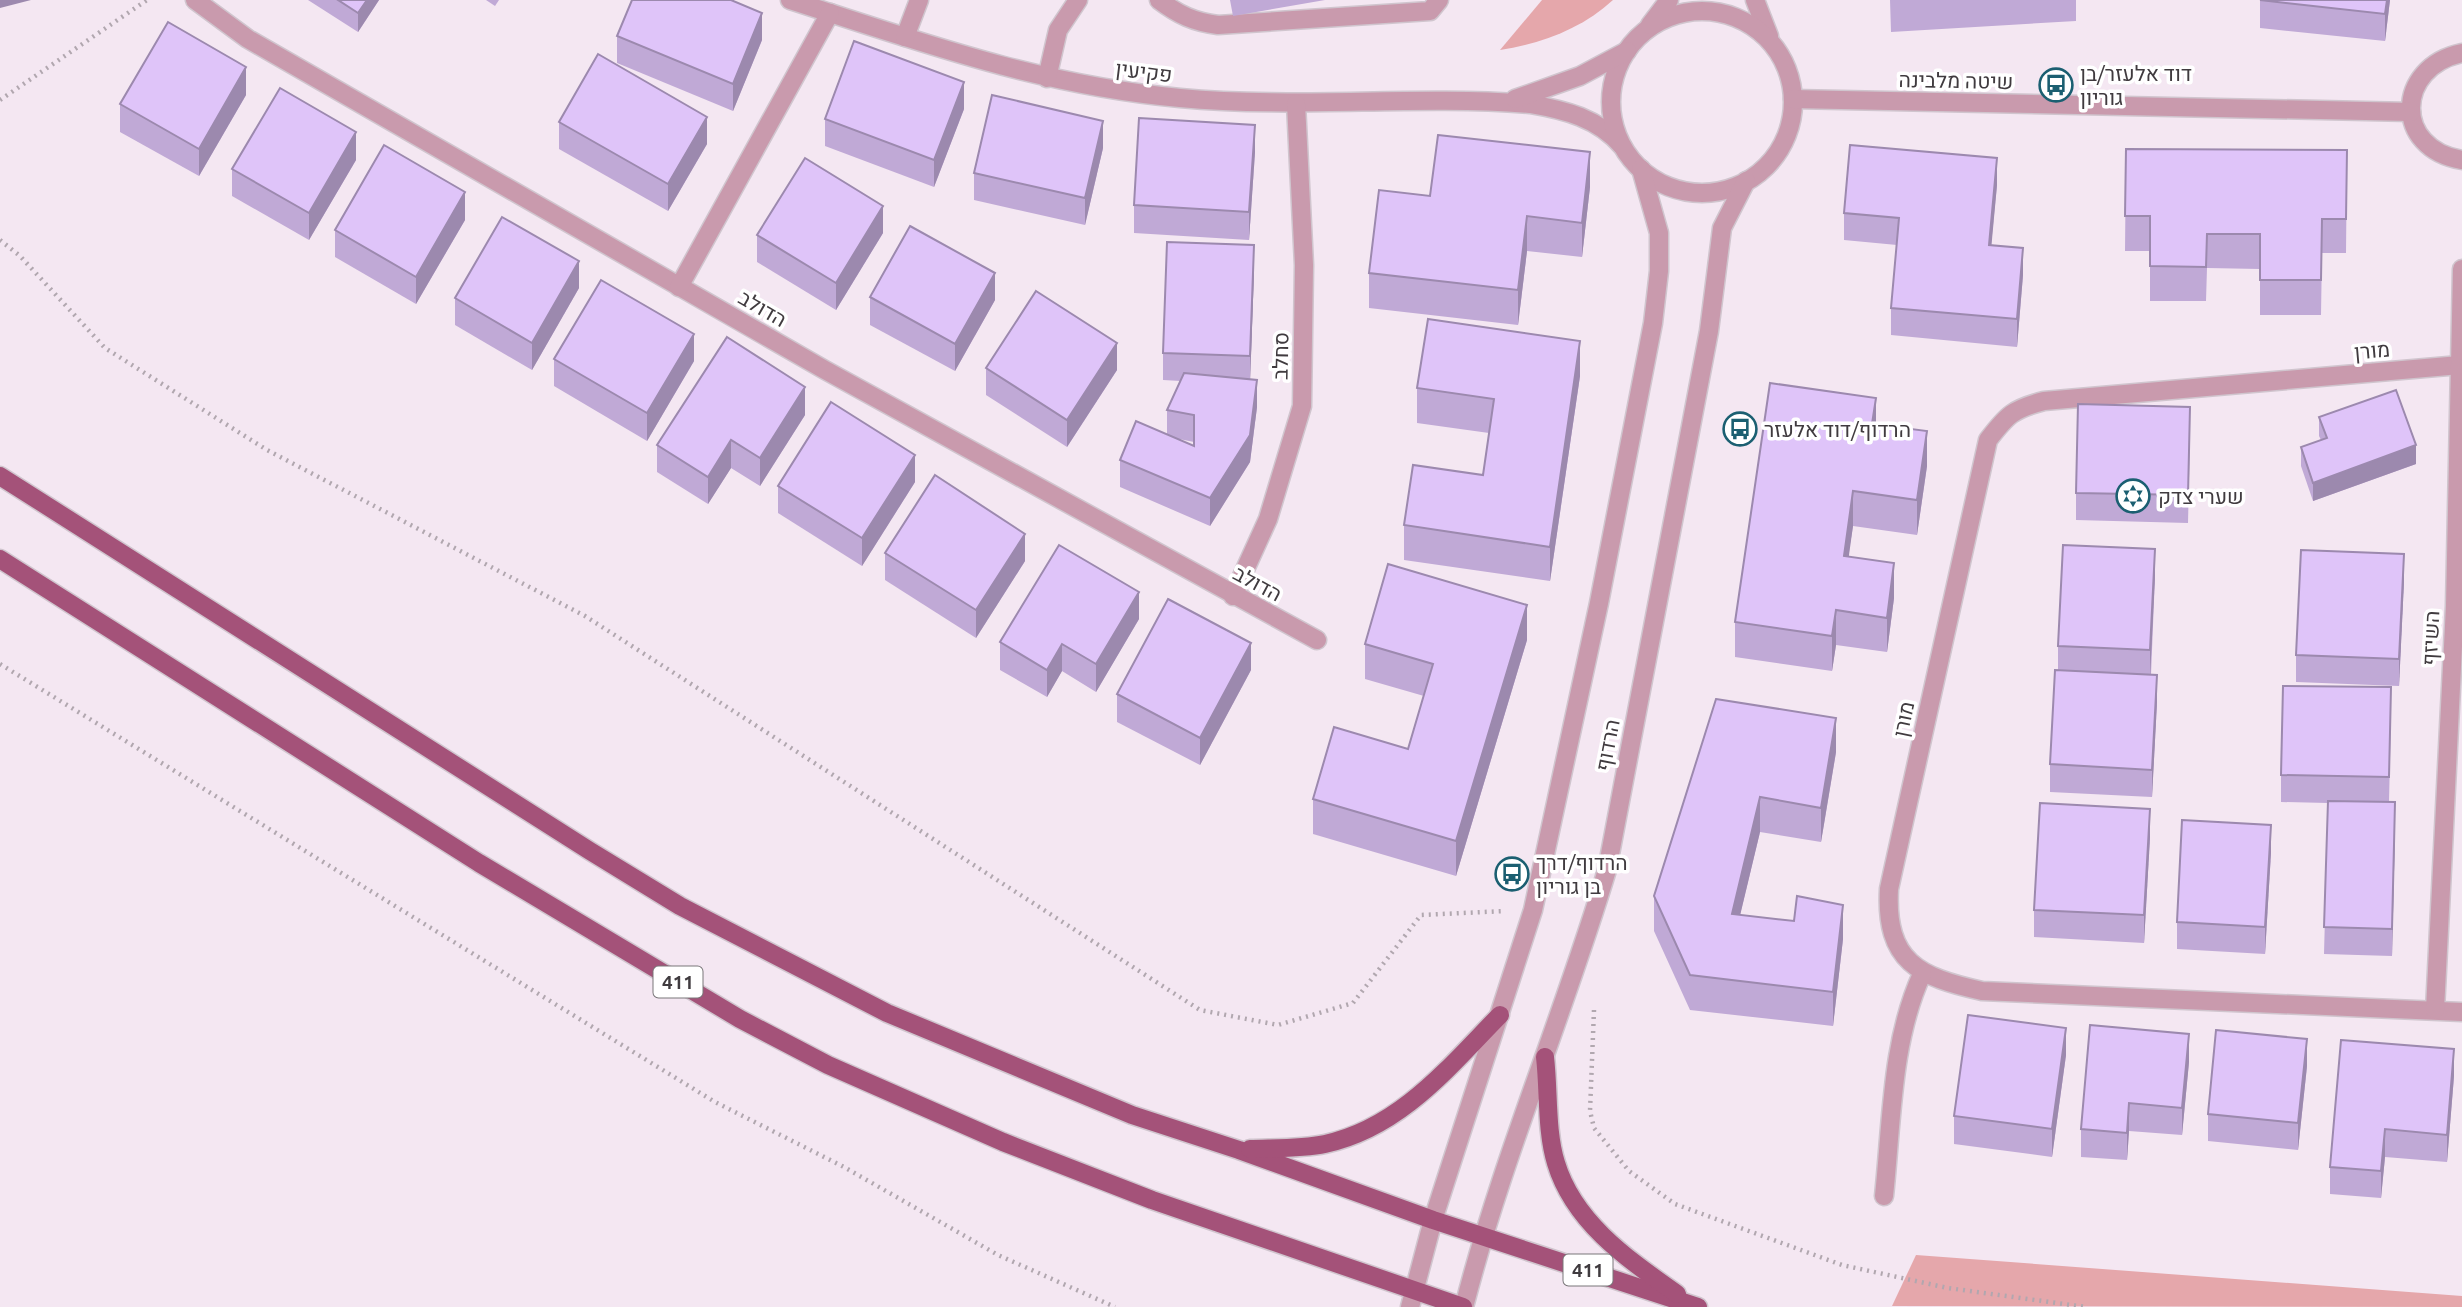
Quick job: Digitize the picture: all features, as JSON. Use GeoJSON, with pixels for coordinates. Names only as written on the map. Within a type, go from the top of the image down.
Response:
{"type":"FeatureCollection","features":[{"type":"Feature","properties":{"kind":"main road","name":"411"},"geometry":{"type":"LineString","coordinates":[[0,476],[590,851],[703,919],[887,1013],[1132,1115],[1239,1150],[1433,1220],[1696,1307]]}},
{"type":"Feature","properties":{"kind":"main road","name":"411"},"geometry":{"type":"LineString","coordinates":[[0,559],[479,863],[751,1024],[828,1065],[1003,1142],[1412,1300],[1464,1307]]}},
{"type":"Feature","properties":{"kind":"main road"},"geometry":{"type":"LineString","coordinates":[[1239,1150],[1324,1144],[1380,1124],[1410,1104],[1500,1015]]}},
{"type":"Feature","properties":{"kind":"main road"},"geometry":{"type":"LineString","coordinates":[[1545,1057],[1553,1148],[1566,1187],[1581,1212],[1604,1238],[1639,1268],[1696,1307]]}},
{"type":"Feature","properties":{"kind":"street","name":"הדולב"},"geometry":{"type":"LineString","coordinates":[[195,0],[248,39],[680,287],[1233,596],[1317,640]]}},
{"type":"Feature","properties":{"kind":"street","name":"פקיעין"},"geometry":{"type":"LineString","coordinates":[[790,0],[1000,68],[1047,78],[1170,97],[1296,104],[1505,102],[1542,106],[1577,115],[1609,131],[1622,146]]}},
{"type":"Feature","properties":{"kind":"street"},"geometry":{"type":"LineString","coordinates":[[905,37],[919,0]]}},
{"type":"Feature","properties":{"kind":"street"},"geometry":{"type":"LineString","coordinates":[[1047,78],[1058,30],[1078,0]]}},
{"type":"Feature","properties":{"kind":"street"},"geometry":{"type":"LineString","coordinates":[[1159,0],[1180,15],[1198,23],[1218,25],[1430,11],[1439,0]]}},
{"type":"Feature","properties":{"kind":"street"},"geometry":{"type":"LineString","coordinates":[[1669,0],[1627,51],[1612,90],[1613,118],[1622,146],[1641,169],[1664,184],[1691,192],[1719,191],[1746,181],[1764,168],[1782,146],[1790,126],[1793,99],[1788,71],[1774,46],[1755,0]]}},
{"type":"Feature","properties":{"kind":"street"},"geometry":{"type":"LineString","coordinates":[[1646,30],[1672,16],[1714,11],[1753,26],[1774,46]]}},
{"type":"Feature","properties":{"kind":"street"},"geometry":{"type":"LineString","coordinates":[[680,287],[830,13]]}},
{"type":"Feature","properties":{"kind":"street","name":"פקיעין"},"geometry":{"type":"LineString","coordinates":[[1505,102],[1556,86],[1627,51]]}},
{"type":"Feature","properties":{"kind":"street"},"geometry":{"type":"LineString","coordinates":[[2462,53],[2446,56],[2430,65],[2419,78],[2412,95],[2411,113],[2415,128],[2429,146],[2449,158],[2462,160]]}},
{"type":"Feature","properties":{"kind":"street","name":"שיטה מלבינה"},"geometry":{"type":"LineString","coordinates":[[1793,99],[2411,113]]}},
{"type":"Feature","properties":{"kind":"street","name":"סחלב"},"geometry":{"type":"LineString","coordinates":[[1233,596],[1268,519],[1301,406],[1304,265],[1296,104]]}},
{"type":"Feature","properties":{"kind":"street","name":"הרדוף"},"geometry":{"type":"LineString","coordinates":[[1412,1300],[1433,1220],[1533,910],[1599,603],[1653,323],[1659,271],[1659,233],[1641,169]]}},
{"type":"Feature","properties":{"kind":"street","name":"הרדוף"},"geometry":{"type":"LineString","coordinates":[[1464,1307],[1482,1235],[1545,1057],[1606,870],[1709,331],[1722,228],[1746,181]]}},
{"type":"Feature","properties":{"kind":"street","name":"השיזף"},"geometry":{"type":"LineString","coordinates":[[2435,1010],[2455,606],[2462,269]]}},
{"type":"Feature","properties":{"kind":"street","name":"מורן"},"geometry":{"type":"LineString","coordinates":[[1922,974],[1909,961],[1894,934],[1888,912],[1889,889],[1988,440],[2003,420],[2017,408],[2044,401],[2460,365]]}},
{"type":"Feature","properties":{"kind":"street"},"geometry":{"type":"LineString","coordinates":[[1884,1196],[1900,1034],[1907,1006],[1922,974],[1942,982],[1982,991],[2462,1012]]}},
{"type":"Feature","properties":{"kind":"path"},"geometry":{"type":"LineString","coordinates":[[0,100],[147,0]]}},
{"type":"Feature","properties":{"kind":"path"},"geometry":{"type":"LineString","coordinates":[[0,240],[20,256],[105,348],[267,450],[584,616],[1200,1010],[1278,1025],[1340,1007],[1353,1003],[1421,915],[1533,910]]}},
{"type":"Feature","properties":{"kind":"path"},"geometry":{"type":"LineString","coordinates":[[0,664],[715,1102],[844,1167],[998,1255],[1115,1307]]}},
{"type":"Feature","properties":{"kind":"path"},"geometry":{"type":"LineString","coordinates":[[1594,1008],[1590,1111],[1594,1128],[1629,1171],[1675,1204],[1842,1265],[1948,1288],[2086,1307]]}},
{"type":"Feature","properties":{"kind":"shaded area"},"geometry":{"type":"Polygon","coordinates":[[[1542,0],[1613,0],[1575,27],[1531,44],[1500,50],[1542,0]]]}},
{"type":"Feature","properties":{"kind":"shaded area"},"geometry":{"type":"Polygon","coordinates":[[[1916,1255],[2462,1296],[2462,1307],[1892,1306],[1916,1255]]]}},
{"type":"Feature","properties":{"kind":"building"},"geometry":{"type":"Polygon","coordinates":[[[338,0],[367,0],[358,13],[338,0]]]}},
{"type":"Feature","properties":{"kind":"building"},"geometry":{"type":"Polygon","coordinates":[[[632,0],[731,0],[762,13],[733,84],[617,36],[632,0]]]}},
{"type":"Feature","properties":{"kind":"building"},"geometry":{"type":"Polygon","coordinates":[[[2260,0],[2387,0],[2385,14],[2260,0]]]}},
{"type":"Feature","properties":{"kind":"building"},"geometry":{"type":"Polygon","coordinates":[[[168,22],[246,67],[199,149],[120,104],[168,22]]]}},
{"type":"Feature","properties":{"kind":"building"},"geometry":{"type":"Polygon","coordinates":[[[854,41],[964,82],[934,160],[825,119],[854,41]]]}},
{"type":"Feature","properties":{"kind":"building"},"geometry":{"type":"Polygon","coordinates":[[[598,54],[707,117],[668,184],[559,122],[598,54]]]}},
{"type":"Feature","properties":{"kind":"building"},"geometry":{"type":"Polygon","coordinates":[[[280,88],[356,132],[309,213],[232,169],[280,88]]]}},
{"type":"Feature","properties":{"kind":"building"},"geometry":{"type":"Polygon","coordinates":[[[992,95],[1103,121],[1085,198],[974,173],[992,95]]]}},
{"type":"Feature","properties":{"kind":"building"},"geometry":{"type":"Polygon","coordinates":[[[1139,118],[1255,125],[1249,212],[1134,205],[1139,118]]]}},
{"type":"Feature","properties":{"kind":"building"},"geometry":{"type":"Polygon","coordinates":[[[1438,135],[1590,152],[1582,223],[1527,216],[1518,290],[1369,273],[1379,190],[1430,196],[1438,135]]]}},
{"type":"Feature","properties":{"kind":"building"},"geometry":{"type":"Polygon","coordinates":[[[384,145],[465,192],[416,277],[335,230],[384,145]]]}},
{"type":"Feature","properties":{"kind":"building"},"geometry":{"type":"Polygon","coordinates":[[[1850,145],[1997,158],[1989,245],[2023,248],[2017,319],[1891,308],[1899,218],[1844,213],[1850,145]]]}},
{"type":"Feature","properties":{"kind":"building"},"geometry":{"type":"Polygon","coordinates":[[[2126,149],[2347,150],[2346,219],[2322,219],[2321,280],[2260,280],[2260,234],[2207,234],[2206,267],[2150,266],[2150,216],[2125,216],[2126,149]]]}},
{"type":"Feature","properties":{"kind":"building"},"geometry":{"type":"Polygon","coordinates":[[[805,158],[883,206],[836,283],[757,235],[805,158]]]}},
{"type":"Feature","properties":{"kind":"building"},"geometry":{"type":"Polygon","coordinates":[[[502,217],[579,261],[532,343],[455,298],[502,217]]]}},
{"type":"Feature","properties":{"kind":"building"},"geometry":{"type":"Polygon","coordinates":[[[910,226],[995,273],[955,344],[870,297],[910,226]]]}},
{"type":"Feature","properties":{"kind":"building"},"geometry":{"type":"Polygon","coordinates":[[[1167,242],[1254,245],[1250,356],[1163,353],[1167,242]]]}},
{"type":"Feature","properties":{"kind":"building"},"geometry":{"type":"Polygon","coordinates":[[[601,280],[694,334],[647,413],[554,359],[601,280]]]}},
{"type":"Feature","properties":{"kind":"building"},"geometry":{"type":"Polygon","coordinates":[[[1036,291],[1117,343],[1067,420],[986,368],[1036,291]]]}},
{"type":"Feature","properties":{"kind":"building"},"geometry":{"type":"Polygon","coordinates":[[[1428,319],[1580,341],[1550,547],[1404,525],[1413,465],[1483,475],[1494,399],[1417,388],[1428,319]]]}},
{"type":"Feature","properties":{"kind":"building"},"geometry":{"type":"Polygon","coordinates":[[[727,337],[805,387],[760,458],[731,440],[708,477],[657,445],[727,337]]]}},
{"type":"Feature","properties":{"kind":"building"},"geometry":{"type":"Polygon","coordinates":[[[1184,373],[1257,380],[1250,435],[1210,498],[1120,460],[1136,421],[1194,446],[1194,415],[1167,410],[1184,373]]]}},
{"type":"Feature","properties":{"kind":"building"},"geometry":{"type":"Polygon","coordinates":[[[1770,383],[1876,398],[1872,424],[1927,431],[1917,500],[1853,491],[1844,556],[1894,563],[1887,618],[1836,610],[1832,636],[1735,622],[1770,383]]]}},
{"type":"Feature","properties":{"kind":"building"},"geometry":{"type":"Polygon","coordinates":[[[2396,390],[2416,445],[2313,483],[2301,447],[2327,438],[2319,417],[2396,390]]]}},
{"type":"Feature","properties":{"kind":"building"},"geometry":{"type":"Polygon","coordinates":[[[831,402],[915,455],[862,538],[778,486],[831,402]]]}},
{"type":"Feature","properties":{"kind":"building","name":"שערי צדק"},"geometry":{"type":"Polygon","coordinates":[[[2078,404],[2190,407],[2188,495],[2076,493],[2078,404]]]}},
{"type":"Feature","properties":{"kind":"building"},"geometry":{"type":"Polygon","coordinates":[[[935,475],[1025,534],[976,610],[885,553],[935,475]]]}},
{"type":"Feature","properties":{"kind":"building"},"geometry":{"type":"Polygon","coordinates":[[[1059,545],[1139,592],[1096,664],[1062,644],[1047,670],[1000,642],[1059,545]]]}},
{"type":"Feature","properties":{"kind":"building"},"geometry":{"type":"Polygon","coordinates":[[[2063,545],[2155,549],[2150,650],[2058,646],[2063,545]]]}},
{"type":"Feature","properties":{"kind":"building"},"geometry":{"type":"Polygon","coordinates":[[[2301,550],[2404,554],[2399,659],[2296,655],[2301,550]]]}},
{"type":"Feature","properties":{"kind":"building"},"geometry":{"type":"Polygon","coordinates":[[[1388,564],[1527,605],[1456,841],[1313,799],[1334,727],[1408,749],[1433,664],[1365,644],[1388,564]]]}},
{"type":"Feature","properties":{"kind":"building"},"geometry":{"type":"Polygon","coordinates":[[[1168,599],[1251,643],[1200,738],[1117,694],[1168,599]]]}},
{"type":"Feature","properties":{"kind":"building"},"geometry":{"type":"Polygon","coordinates":[[[2055,670],[2157,675],[2152,770],[2050,764],[2055,670]]]}},
{"type":"Feature","properties":{"kind":"building"},"geometry":{"type":"Polygon","coordinates":[[[2283,686],[2391,687],[2389,777],[2281,775],[2283,686]]]}},
{"type":"Feature","properties":{"kind":"building"},"geometry":{"type":"Polygon","coordinates":[[[1716,699],[1836,718],[1821,808],[1760,797],[1732,914],[1794,921],[1797,896],[1843,905],[1833,992],[1690,975],[1654,896],[1716,699]]]}},
{"type":"Feature","properties":{"kind":"building"},"geometry":{"type":"Polygon","coordinates":[[[2328,801],[2395,802],[2392,929],[2324,927],[2328,801]]]}},
{"type":"Feature","properties":{"kind":"building"},"geometry":{"type":"Polygon","coordinates":[[[2040,803],[2150,809],[2144,915],[2034,910],[2040,803]]]}},
{"type":"Feature","properties":{"kind":"building"},"geometry":{"type":"Polygon","coordinates":[[[2182,820],[2271,825],[2265,927],[2177,922],[2182,820]]]}},
{"type":"Feature","properties":{"kind":"building"},"geometry":{"type":"Polygon","coordinates":[[[1968,1015],[2066,1028],[2052,1129],[1954,1116],[1968,1015]]]}},
{"type":"Feature","properties":{"kind":"building"},"geometry":{"type":"Polygon","coordinates":[[[2090,1025],[2189,1034],[2182,1108],[2129,1103],[2127,1133],[2081,1129],[2090,1025]]]}},
{"type":"Feature","properties":{"kind":"building"},"geometry":{"type":"Polygon","coordinates":[[[2216,1030],[2307,1039],[2298,1123],[2208,1114],[2216,1030]]]}},
{"type":"Feature","properties":{"kind":"building"},"geometry":{"type":"Polygon","coordinates":[[[2341,1040],[2454,1049],[2447,1135],[2385,1129],[2381,1171],[2330,1167],[2341,1040]]]}},
{"type":"Feature","properties":{"kind":"place","name":"דוד אלעזר/בן גוריון"},"geometry":{"type":"Point","coordinates":[2056,85]}},
{"type":"Feature","properties":{"kind":"place","name":"הרדוף/דוד אלעזר"},"geometry":{"type":"Point","coordinates":[1740,429]}},
{"type":"Feature","properties":{"kind":"place","name":"שערי צדק"},"geometry":{"type":"Point","coordinates":[2133,496]}},
{"type":"Feature","properties":{"kind":"place","name":"הרדוף/דרך בן גוריון"},"geometry":{"type":"Point","coordinates":[1512,874]}}]}
